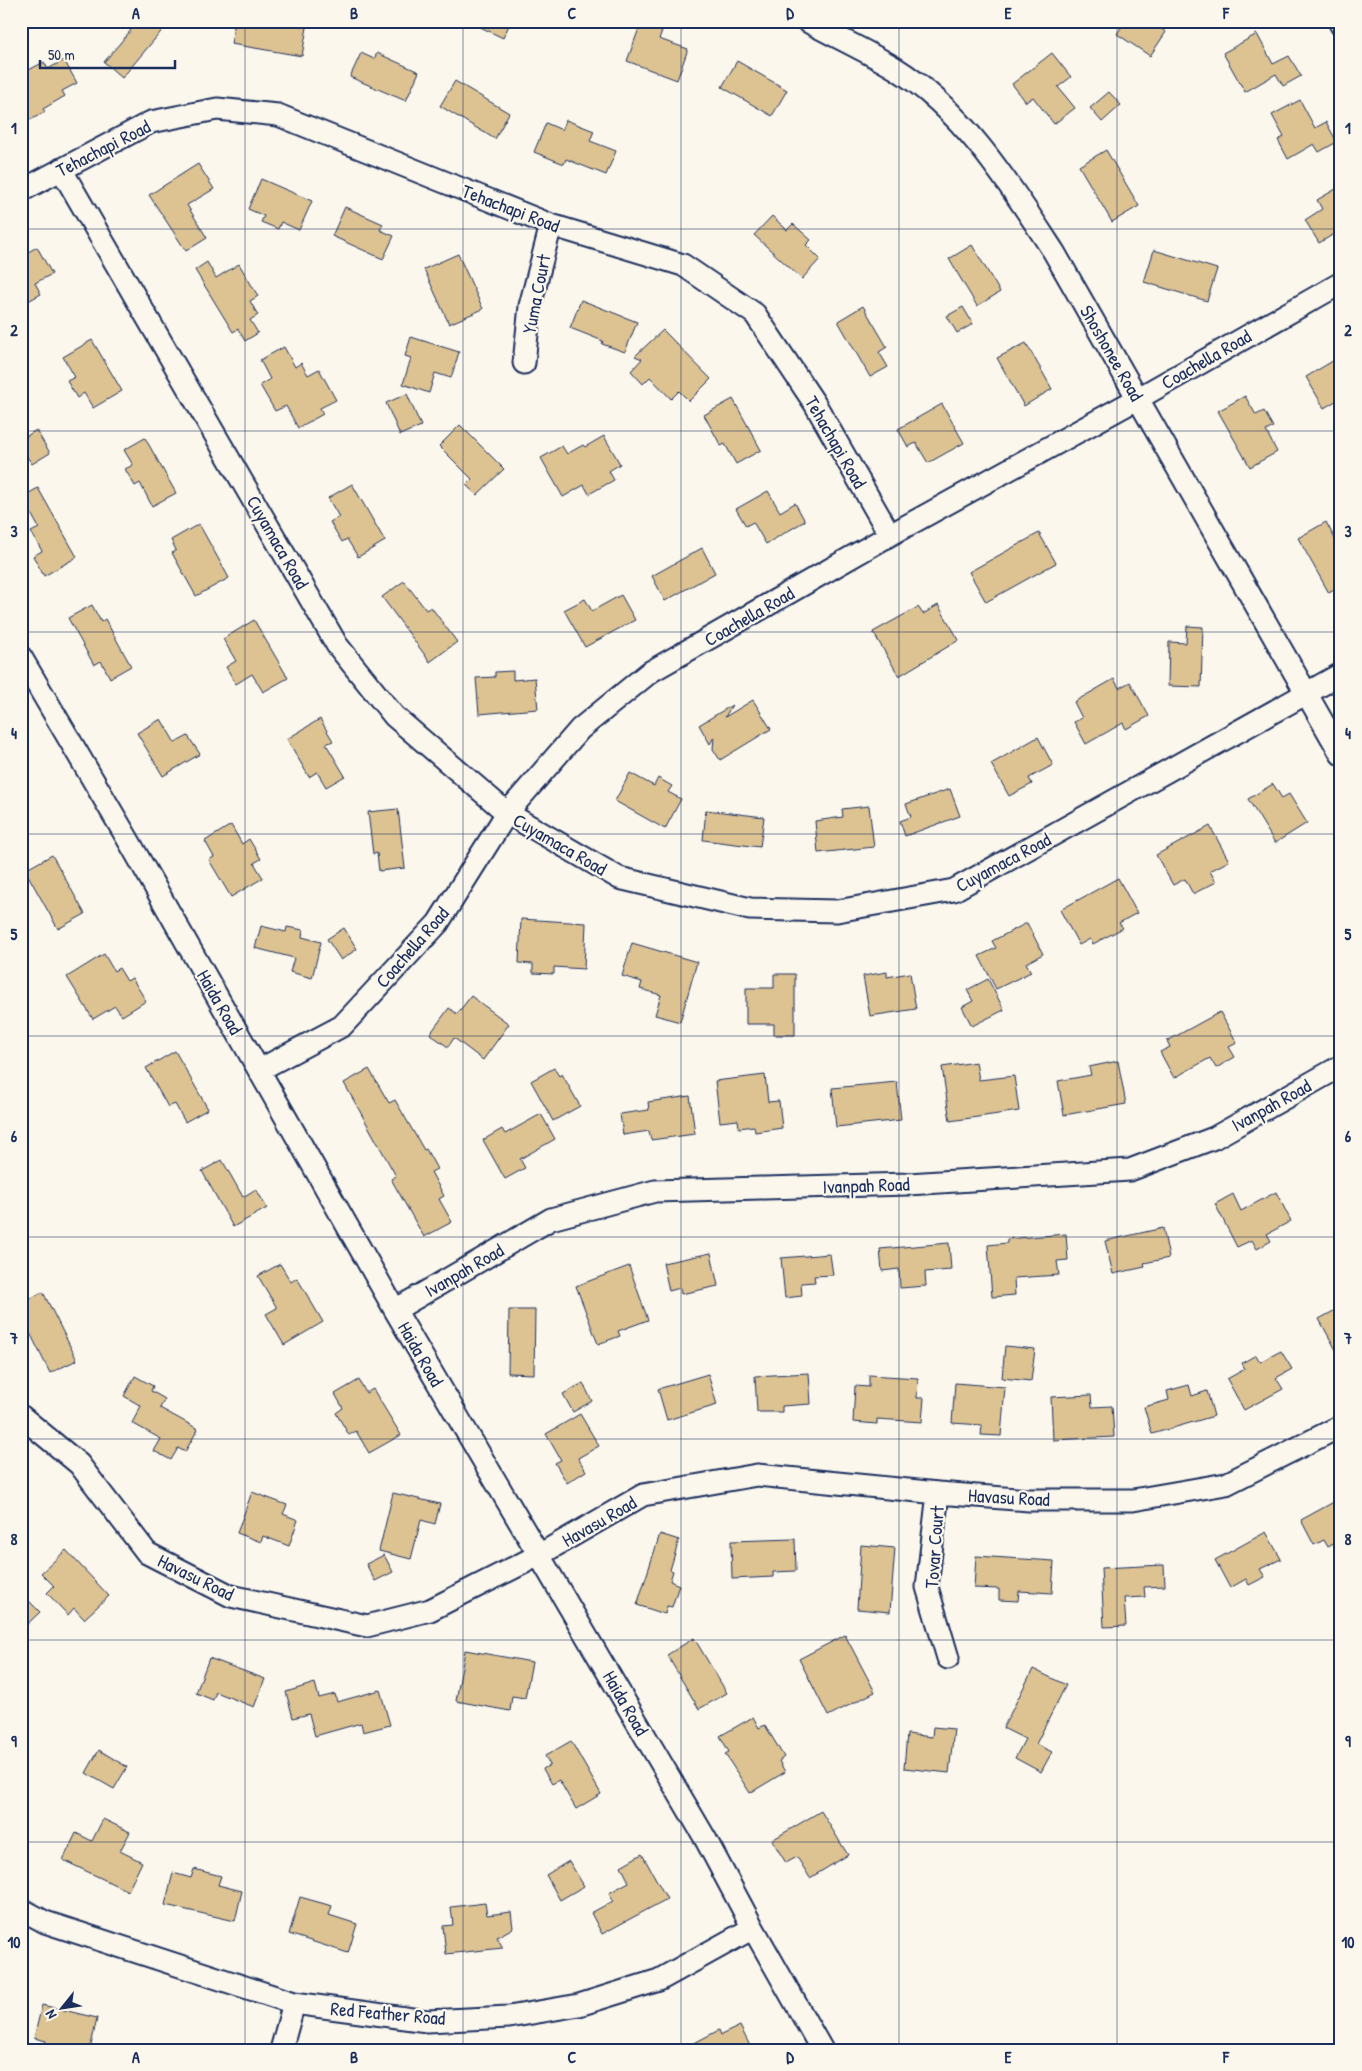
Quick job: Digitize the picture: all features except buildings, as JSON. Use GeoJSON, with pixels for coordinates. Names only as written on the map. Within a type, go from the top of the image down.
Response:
{"type":"FeatureCollection","features":[{"type":"Feature","properties":{"kind":"street","name":"Shoshonee Road"},"geometry":{"type":"LineString","coordinates":[[807,21],[896,69],[928,94],[961,124],[1009,185],[1054,252],[1341,754]]}},
{"type":"Feature","properties":{"kind":"street"},"geometry":{"type":"LineString","coordinates":[[1339,21],[1341,25]]}},
{"type":"Feature","properties":{"kind":"street","name":"Tehachapi Road"},"geometry":{"type":"LineString","coordinates":[[21,191],[151,122],[217,108],[278,115],[551,225],[683,265],[755,314],[815,404],[890,535]]}},
{"type":"Feature","properties":{"kind":"street","name":"Cuyamaca Road"},"geometry":{"type":"LineString","coordinates":[[61,169],[337,644],[394,716],[507,813],[619,878],[750,909],[837,911],[954,890],[1341,674]]}},
{"type":"Feature","properties":{"kind":"street","name":"Yuma Court"},"geometry":{"type":"LineString","coordinates":[[524,363],[530,306],[551,225]]}},
{"type":"Feature","properties":{"kind":"street","name":"Coachella Road"},"geometry":{"type":"LineString","coordinates":[[259,1070],[342,1026],[438,922],[507,813],[580,729],[650,672],[890,535],[1138,399],[1341,283]]}},
{"type":"Feature","properties":{"kind":"street","name":"Haida Road"},"geometry":{"type":"LineString","coordinates":[[21,657],[395,1310],[705,1838],[822,2050]]}},
{"type":"Feature","properties":{"kind":"street","name":"Ivanpah Road"},"geometry":{"type":"LineString","coordinates":[[395,1310],[551,1219],[656,1191],[908,1184],[1130,1170],[1214,1138],[1341,1066]]}},
{"type":"Feature","properties":{"kind":"street","name":"Havasu Road"},"geometry":{"type":"LineString","coordinates":[[21,1416],[79,1464],[147,1552],[231,1596],[367,1626],[430,1610],[539,1555],[643,1495],[757,1475],[1029,1500],[1133,1500],[1226,1484],[1341,1426]]}},
{"type":"Feature","properties":{"kind":"street","name":"Tovar Court"},"geometry":{"type":"LineString","coordinates":[[938,1493],[927,1587],[948,1658]]}},
{"type":"Feature","properties":{"kind":"street","name":"Red Feather Road"},"geometry":{"type":"LineString","coordinates":[[21,1909],[45,1922],[294,2003],[427,2021],[518,2015],[579,2005],[659,1980],[753,1928]]}},
{"type":"Feature","properties":{"kind":"street"},"geometry":{"type":"LineString","coordinates":[[281,2050],[294,2003]]}}]}
